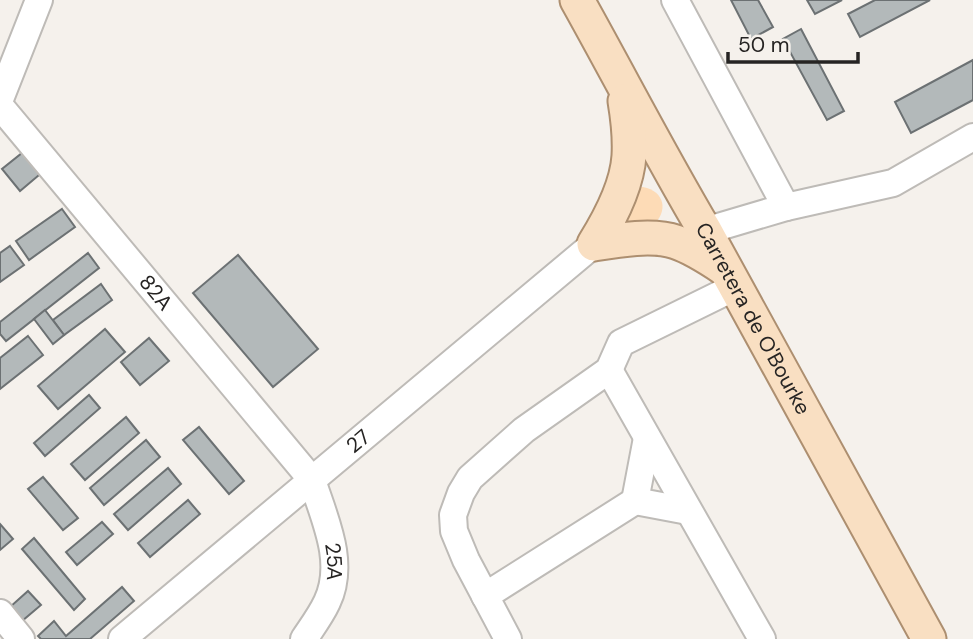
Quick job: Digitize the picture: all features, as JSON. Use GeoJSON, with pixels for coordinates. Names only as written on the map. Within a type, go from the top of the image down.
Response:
{"type":"FeatureCollection","features":[{"type":"Feature","properties":{"kind":"main road","name":"Carretera de O'Bourke"},"geometry":{"type":"LineString","coordinates":[[577,0],[929,639]]}},
{"type":"Feature","properties":{"kind":"main road"},"geometry":{"type":"LineString","coordinates":[[594,244],[609,221],[627,172],[629,129],[623,81]]}},
{"type":"Feature","properties":{"kind":"main road"},"geometry":{"type":"LineString","coordinates":[[627,172],[658,169],[676,183],[681,205],[676,218],[657,239]]}},
{"type":"Feature","properties":{"kind":"main road"},"geometry":{"type":"LineString","coordinates":[[594,244],[657,239],[675,242],[702,255],[730,278]]}},
{"type":"Feature","properties":{"kind":"street"},"geometry":{"type":"LineString","coordinates":[[0,99],[39,0]]}},
{"type":"Feature","properties":{"kind":"street"},"geometry":{"type":"LineString","coordinates":[[675,0],[786,207]]}},
{"type":"Feature","properties":{"kind":"street","name":"82A"},"geometry":{"type":"LineString","coordinates":[[0,106],[312,480]]}},
{"type":"Feature","properties":{"kind":"street"},"geometry":{"type":"LineString","coordinates":[[705,231],[786,207],[893,183],[973,137]]}},
{"type":"Feature","properties":{"kind":"street","name":"27"},"geometry":{"type":"LineString","coordinates":[[122,639],[594,244]]}},
{"type":"Feature","properties":{"kind":"street"},"geometry":{"type":"LineString","coordinates":[[508,639],[466,560],[454,531],[453,515],[470,478],[524,430],[609,370],[621,343],[730,278]]}},
{"type":"Feature","properties":{"kind":"street"},"geometry":{"type":"LineString","coordinates":[[609,370],[762,639]]}},
{"type":"Feature","properties":{"kind":"street"},"geometry":{"type":"LineString","coordinates":[[635,501],[647,438]]}},
{"type":"Feature","properties":{"kind":"street","name":"25A"},"geometry":{"type":"LineString","coordinates":[[304,639],[328,600],[335,576],[335,555],[312,480]]}},
{"type":"Feature","properties":{"kind":"street"},"geometry":{"type":"LineString","coordinates":[[485,596],[635,501],[688,511]]}},
{"type":"Feature","properties":{"kind":"street"},"geometry":{"type":"LineString","coordinates":[[0,613],[21,639]]}},
{"type":"Feature","properties":{"kind":"shaded area"},"geometry":{"type":"Polygon","coordinates":[[[643,187],[660,197],[661,215],[652,226],[633,226],[623,216],[636,188],[643,187]]]}},
{"type":"Feature","properties":{"kind":"building"},"geometry":{"type":"Polygon","coordinates":[[[731,0],[758,0],[773,27],[751,39],[731,0]]]}},
{"type":"Feature","properties":{"kind":"building"},"geometry":{"type":"Polygon","coordinates":[[[807,0],[842,0],[815,14],[807,0]]]}},
{"type":"Feature","properties":{"kind":"building"},"geometry":{"type":"Polygon","coordinates":[[[875,0],[930,0],[860,37],[848,14],[875,0]]]}},
{"type":"Feature","properties":{"kind":"building"},"geometry":{"type":"Polygon","coordinates":[[[801,29],[844,111],[827,120],[783,39],[801,29]]]}},
{"type":"Feature","properties":{"kind":"building"},"geometry":{"type":"Polygon","coordinates":[[[973,60],[973,100],[911,133],[895,102],[973,60]]]}},
{"type":"Feature","properties":{"kind":"building"},"geometry":{"type":"Polygon","coordinates":[[[27,149],[45,170],[20,191],[2,169],[27,149]]]}},
{"type":"Feature","properties":{"kind":"building"},"geometry":{"type":"Polygon","coordinates":[[[62,209],[75,227],[29,260],[16,241],[62,209]]]}},
{"type":"Feature","properties":{"kind":"building"},"geometry":{"type":"Polygon","coordinates":[[[10,246],[24,265],[0,282],[0,253],[10,246]]]}},
{"type":"Feature","properties":{"kind":"building"},"geometry":{"type":"Polygon","coordinates":[[[88,253],[99,268],[6,341],[0,334],[0,322],[88,253]]]}},
{"type":"Feature","properties":{"kind":"building"},"geometry":{"type":"Polygon","coordinates":[[[238,255],[318,349],[273,387],[193,293],[238,255]]]}},
{"type":"Feature","properties":{"kind":"building"},"geometry":{"type":"Polygon","coordinates":[[[101,284],[112,300],[64,335],[53,320],[101,284]]]}},
{"type":"Feature","properties":{"kind":"building"},"geometry":{"type":"Polygon","coordinates":[[[45,310],[64,335],[53,344],[34,319],[45,310]]]}},
{"type":"Feature","properties":{"kind":"building"},"geometry":{"type":"Polygon","coordinates":[[[105,329],[125,352],[58,409],[38,386],[105,329]]]}},
{"type":"Feature","properties":{"kind":"building"},"geometry":{"type":"Polygon","coordinates":[[[28,336],[43,355],[0,389],[0,358],[28,336]]]}},
{"type":"Feature","properties":{"kind":"building"},"geometry":{"type":"Polygon","coordinates":[[[149,338],[169,361],[140,385],[121,362],[149,338]]]}},
{"type":"Feature","properties":{"kind":"building"},"geometry":{"type":"Polygon","coordinates":[[[89,395],[100,408],[45,456],[34,443],[89,395]]]}},
{"type":"Feature","properties":{"kind":"building"},"geometry":{"type":"Polygon","coordinates":[[[126,417],[139,433],[85,480],[71,464],[126,417]]]}},
{"type":"Feature","properties":{"kind":"building"},"geometry":{"type":"Polygon","coordinates":[[[199,427],[244,481],[229,494],[183,440],[199,427]]]}},
{"type":"Feature","properties":{"kind":"building"},"geometry":{"type":"Polygon","coordinates":[[[146,440],[160,457],[104,505],[90,488],[146,440]]]}},
{"type":"Feature","properties":{"kind":"building"},"geometry":{"type":"Polygon","coordinates":[[[168,468],[181,484],[128,530],[114,514],[168,468]]]}},
{"type":"Feature","properties":{"kind":"building"},"geometry":{"type":"Polygon","coordinates":[[[43,477],[78,518],[63,530],[28,489],[43,477]]]}},
{"type":"Feature","properties":{"kind":"building"},"geometry":{"type":"Polygon","coordinates":[[[188,500],[200,514],[150,557],[138,543],[188,500]]]}},
{"type":"Feature","properties":{"kind":"building"},"geometry":{"type":"Polygon","coordinates":[[[102,522],[113,534],[77,565],[66,552],[102,522]]]}},
{"type":"Feature","properties":{"kind":"building"},"geometry":{"type":"Polygon","coordinates":[[[0,524],[13,539],[0,550],[0,524]]]}},
{"type":"Feature","properties":{"kind":"building"},"geometry":{"type":"Polygon","coordinates":[[[34,538],[85,599],[74,610],[22,549],[34,538]]]}},
{"type":"Feature","properties":{"kind":"building"},"geometry":{"type":"Polygon","coordinates":[[[122,587],[134,601],[90,639],[41,639],[38,636],[54,621],[66,636],[122,587]]]}},
{"type":"Feature","properties":{"kind":"building"},"geometry":{"type":"Polygon","coordinates":[[[28,591],[41,605],[22,621],[10,607],[28,591]]]}}]}
